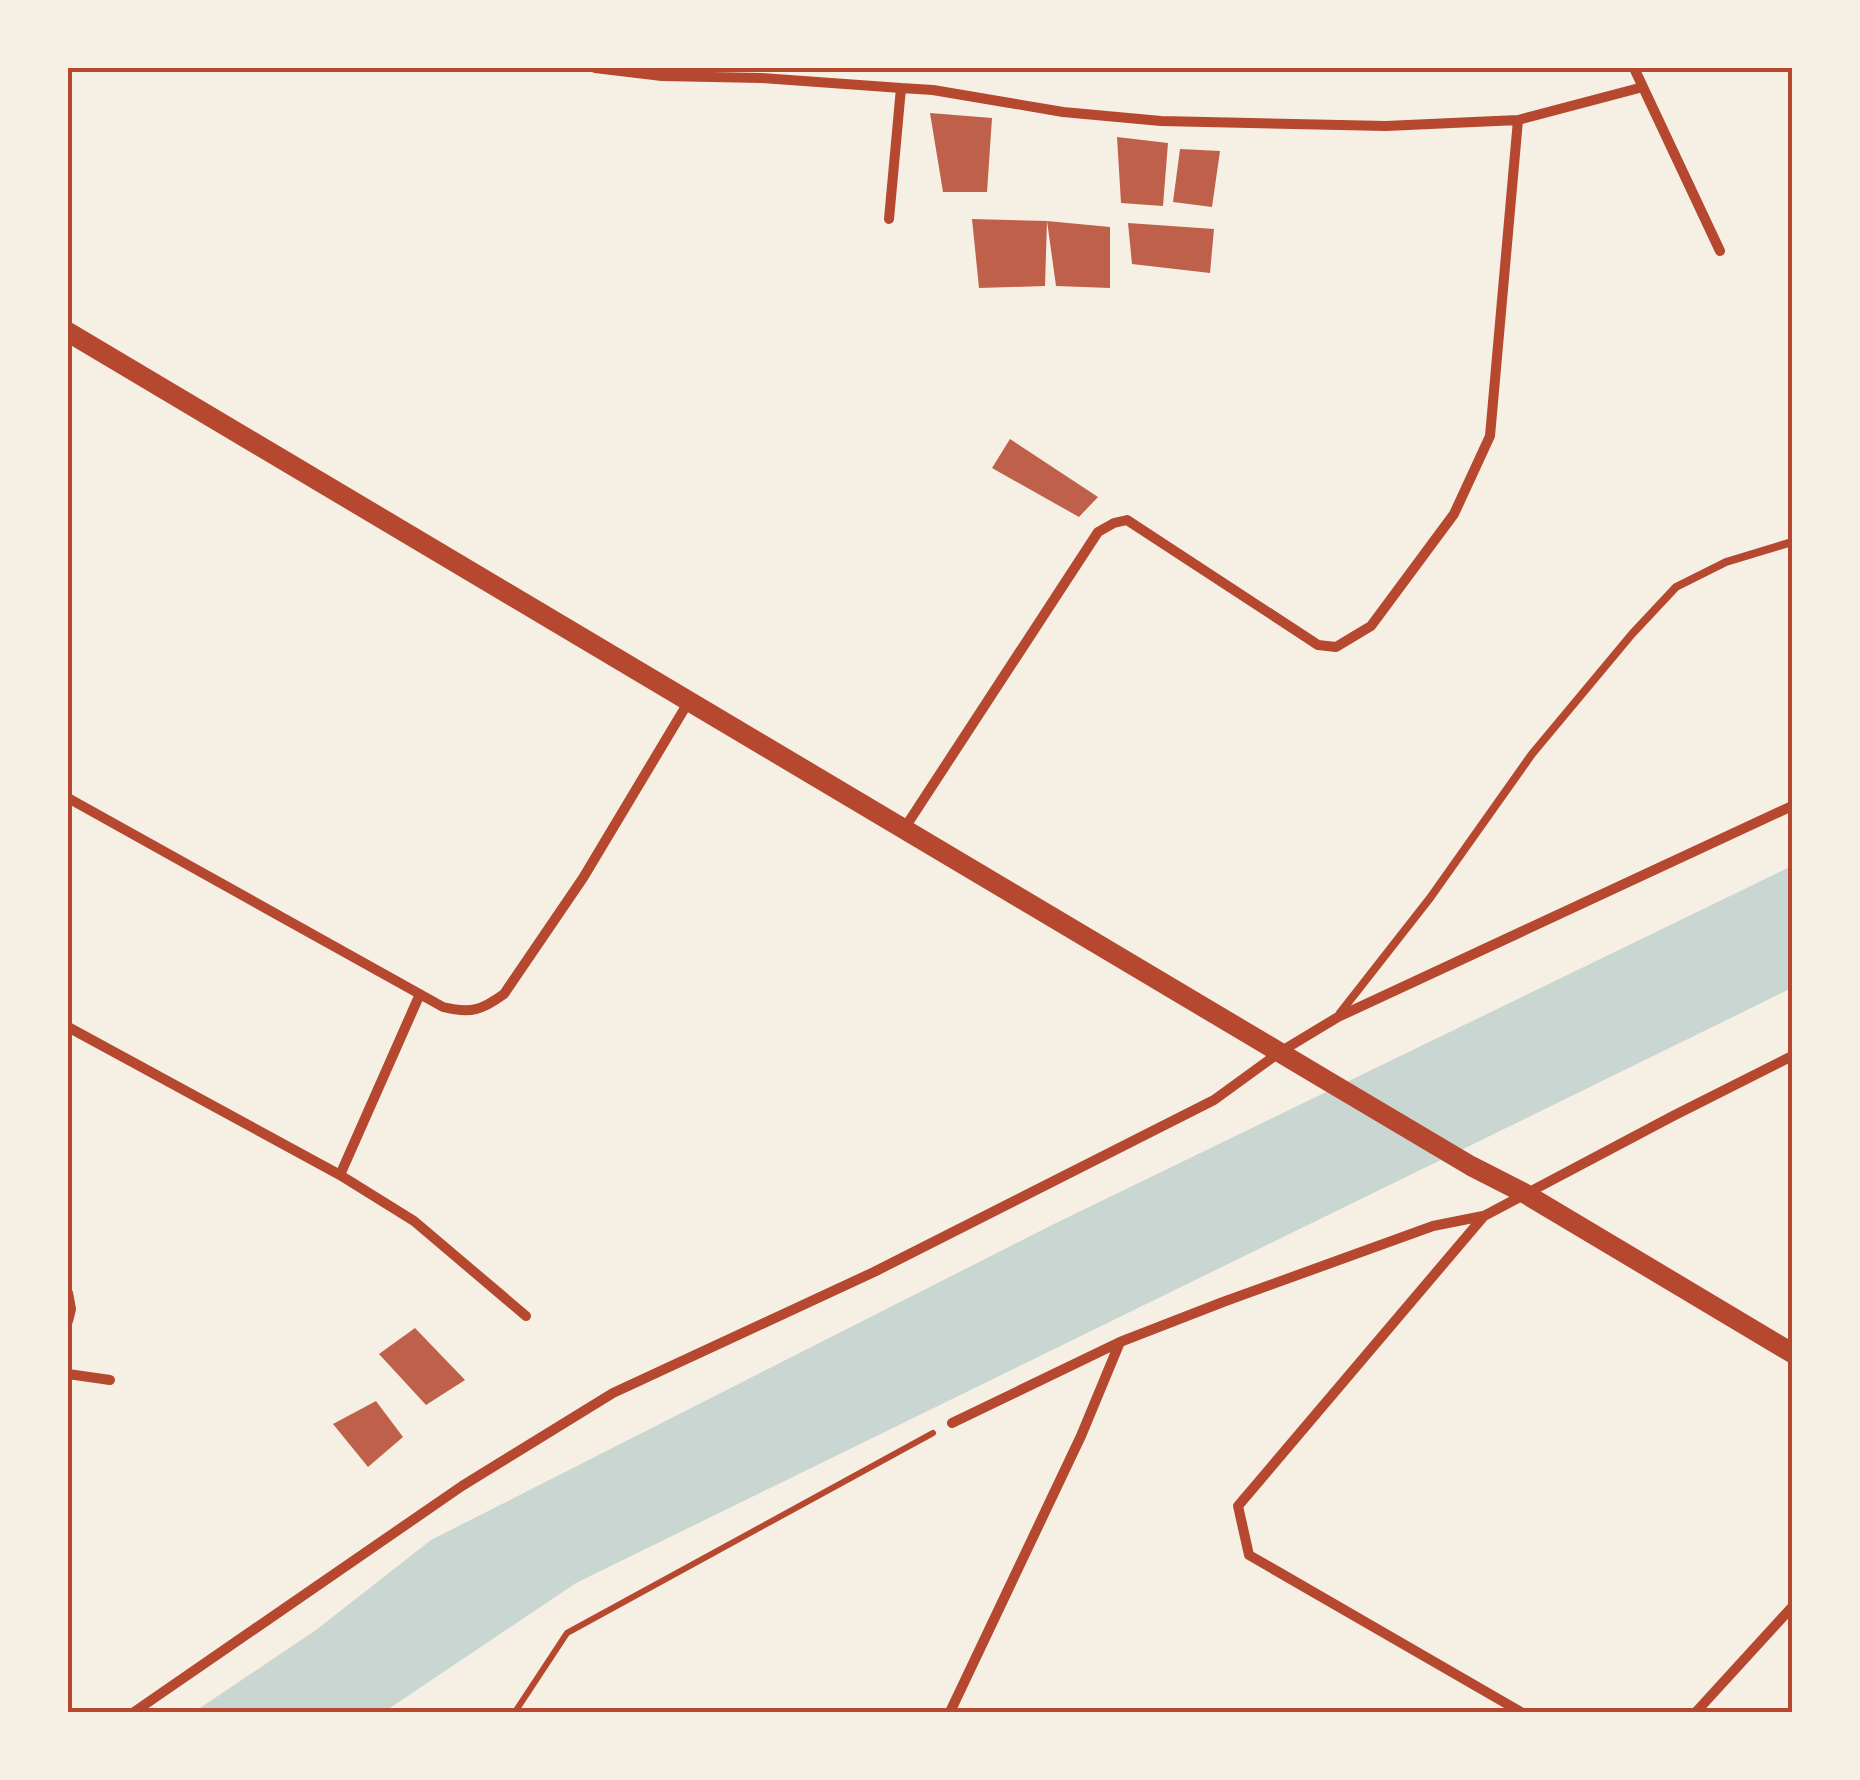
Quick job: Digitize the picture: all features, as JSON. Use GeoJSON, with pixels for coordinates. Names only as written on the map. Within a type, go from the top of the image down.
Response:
{"type":"FeatureCollection","features":[{"type":"Feature","properties":{"kind":"main road"},"geometry":{"type":"LineString","coordinates":[[68,332],[1792,1353]]}},
{"type":"Feature","properties":{"kind":"street"},"geometry":{"type":"LineString","coordinates":[[594,68],[662,76],[761,73],[933,90],[1064,112],[1161,121],[1386,126],[1518,120],[1643,87]]}},
{"type":"Feature","properties":{"kind":"street"},"geometry":{"type":"LineString","coordinates":[[1634,68],[1720,251]]}},
{"type":"Feature","properties":{"kind":"street"},"geometry":{"type":"LineString","coordinates":[[889,219],[901,88]]}},
{"type":"Feature","properties":{"kind":"street"},"geometry":{"type":"LineString","coordinates":[[904,829],[1098,532],[1114,523],[1127,520],[1318,645],[1336,647],[1371,626],[1454,514],[1490,436],[1518,120]]}},
{"type":"Feature","properties":{"kind":"street"},"geometry":{"type":"LineString","coordinates":[[68,798],[443,1007],[463,1012],[486,1007],[504,994],[583,878],[689,701]]}},
{"type":"Feature","properties":{"kind":"street"},"geometry":{"type":"LineString","coordinates":[[134,1712],[462,1486],[613,1393],[874,1272],[1214,1100],[1280,1052],[1338,1017],[1792,806]]}},
{"type":"Feature","properties":{"kind":"street"},"geometry":{"type":"LineString","coordinates":[[340,1175],[420,994]]}},
{"type":"Feature","properties":{"kind":"street"},"geometry":{"type":"LineString","coordinates":[[68,1027],[340,1175],[414,1220],[526,1316]]}},
{"type":"Feature","properties":{"kind":"street"},"geometry":{"type":"LineString","coordinates":[[952,1423],[1120,1342],[1433,1226],[1484,1216],[1792,1056]]}},
{"type":"Feature","properties":{"kind":"street"},"geometry":{"type":"LineString","coordinates":[[1484,1216],[1238,1506],[1249,1555],[1521,1712]]}},
{"type":"Feature","properties":{"kind":"street"},"geometry":{"type":"LineString","coordinates":[[68,1293],[68,1322]]}},
{"type":"Feature","properties":{"kind":"street"},"geometry":{"type":"LineString","coordinates":[[950,1712],[1081,1436],[1120,1342]]}},
{"type":"Feature","properties":{"kind":"street"},"geometry":{"type":"LineString","coordinates":[[68,1374],[110,1380]]}},
{"type":"Feature","properties":{"kind":"street"},"geometry":{"type":"LineString","coordinates":[[1696,1712],[1792,1607]]}},
{"type":"Feature","properties":{"kind":"lane"},"geometry":{"type":"LineString","coordinates":[[1338,1017],[1430,898],[1532,754],[1676,587],[1726,562],[1792,542]]}},
{"type":"Feature","properties":{"kind":"path"},"geometry":{"type":"LineString","coordinates":[[515,1712],[566,1633],[952,1423]]}},
{"type":"Feature","properties":{"kind":"shaded area"},"geometry":{"type":"Polygon","coordinates":[[[1792,866],[1792,988],[576,1583],[384,1712],[194,1712],[316,1630],[431,1540],[1056,1223],[1792,866]]]}},
{"type":"Feature","properties":{"kind":"building"},"geometry":{"type":"Polygon","coordinates":[[[930,113],[992,118],[987,192],[943,192],[930,113]]]}},
{"type":"Feature","properties":{"kind":"building"},"geometry":{"type":"Polygon","coordinates":[[[1117,137],[1168,143],[1163,206],[1121,203],[1117,137]]]}},
{"type":"Feature","properties":{"kind":"building"},"geometry":{"type":"Polygon","coordinates":[[[1180,149],[1220,151],[1212,207],[1173,202],[1180,149]]]}},
{"type":"Feature","properties":{"kind":"building"},"geometry":{"type":"Polygon","coordinates":[[[972,219],[1047,221],[1045,286],[979,288],[972,219]]]}},
{"type":"Feature","properties":{"kind":"building"},"geometry":{"type":"Polygon","coordinates":[[[1047,221],[1110,227],[1110,288],[1056,286],[1047,221]]]}},
{"type":"Feature","properties":{"kind":"building"},"geometry":{"type":"Polygon","coordinates":[[[1128,223],[1214,229],[1210,273],[1132,264],[1128,223]]]}},
{"type":"Feature","properties":{"kind":"building"},"geometry":{"type":"Polygon","coordinates":[[[1010,439],[1098,497],[1079,517],[992,468],[1010,439]]]}},
{"type":"Feature","properties":{"kind":"building"},"geometry":{"type":"Polygon","coordinates":[[[415,1328],[465,1380],[426,1405],[379,1354],[415,1328]]]}},
{"type":"Feature","properties":{"kind":"building"},"geometry":{"type":"Polygon","coordinates":[[[376,1401],[403,1437],[368,1467],[333,1424],[376,1401]]]}}]}
